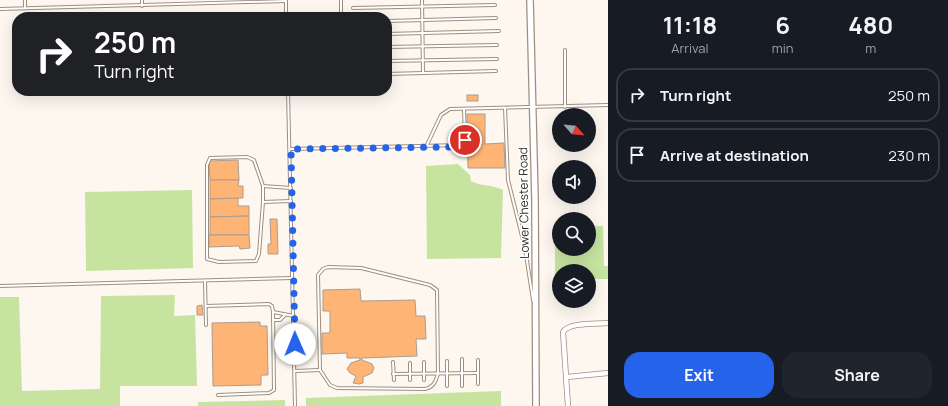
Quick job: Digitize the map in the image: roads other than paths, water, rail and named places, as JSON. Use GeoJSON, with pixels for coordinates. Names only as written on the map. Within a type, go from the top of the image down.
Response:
{"type":"FeatureCollection","features":[{"type":"Feature","properties":{"kind":"street","name":"Lower Chester Road"},"geometry":{"type":"LineString","coordinates":[[530,0],[533,108],[536,406]]}},
{"type":"Feature","properties":{"kind":"street"},"geometry":{"type":"LineString","coordinates":[[568,406],[563,339],[564,330],[573,326],[608,323]]}},
{"type":"Feature","properties":{"kind":"street"},"geometry":{"type":"LineString","coordinates":[[567,377],[608,373]]}},
{"type":"Feature","properties":{"kind":"lane"},"geometry":{"type":"LineString","coordinates":[[25,0],[25,8]]}},
{"type":"Feature","properties":{"kind":"lane"},"geometry":{"type":"LineString","coordinates":[[142,0],[142,6]]}},
{"type":"Feature","properties":{"kind":"lane"},"geometry":{"type":"LineString","coordinates":[[341,0],[341,12]]}},
{"type":"Feature","properties":{"kind":"lane"},"geometry":{"type":"LineString","coordinates":[[422,0],[424,46],[423,73]]}},
{"type":"Feature","properties":{"kind":"lane"},"geometry":{"type":"LineString","coordinates":[[0,9],[286,1],[286,12]]}},
{"type":"Feature","properties":{"kind":"lane"},"geometry":{"type":"LineString","coordinates":[[353,8],[495,5]]}},
{"type":"Feature","properties":{"kind":"lane"},"geometry":{"type":"LineString","coordinates":[[392,21],[496,18]]}},
{"type":"Feature","properties":{"kind":"lane"},"geometry":{"type":"LineString","coordinates":[[392,34],[499,31]]}},
{"type":"Feature","properties":{"kind":"lane"},"geometry":{"type":"LineString","coordinates":[[392,47],[497,45]]}},
{"type":"Feature","properties":{"kind":"lane"},"geometry":{"type":"LineString","coordinates":[[565,50],[565,107]]}},
{"type":"Feature","properties":{"kind":"lane"},"geometry":{"type":"LineString","coordinates":[[392,61],[497,58]]}},
{"type":"Feature","properties":{"kind":"lane"},"geometry":{"type":"LineString","coordinates":[[392,74],[496,71]]}},
{"type":"Feature","properties":{"kind":"lane"},"geometry":{"type":"LineString","coordinates":[[288,96],[291,149],[295,406]]}},
{"type":"Feature","properties":{"kind":"lane"},"geometry":{"type":"LineString","coordinates":[[426,147],[444,112],[450,109],[608,106]]}},
{"type":"Feature","properties":{"kind":"lane"},"geometry":{"type":"LineString","coordinates":[[505,108],[508,180],[529,267],[536,325]]}},
{"type":"Feature","properties":{"kind":"lane"},"geometry":{"type":"LineString","coordinates":[[291,149],[461,145],[465,140],[464,109]]}},
{"type":"Feature","properties":{"kind":"lane"},"geometry":{"type":"LineString","coordinates":[[210,158],[251,158],[256,163],[264,186],[263,202],[259,254],[256,261],[219,262],[208,259],[207,165],[210,158]]}},
{"type":"Feature","properties":{"kind":"lane"},"geometry":{"type":"LineString","coordinates":[[264,186],[291,188]]}},
{"type":"Feature","properties":{"kind":"lane"},"geometry":{"type":"LineString","coordinates":[[263,202],[291,201]]}},
{"type":"Feature","properties":{"kind":"lane"},"geometry":{"type":"LineString","coordinates":[[328,267],[361,268],[430,286],[437,290],[438,373],[432,386],[425,389],[337,388],[328,383],[320,370],[318,275],[322,269],[328,267]]}},
{"type":"Feature","properties":{"kind":"lane"},"geometry":{"type":"LineString","coordinates":[[0,286],[292,278]]}},
{"type":"Feature","properties":{"kind":"lane"},"geometry":{"type":"LineString","coordinates":[[205,281],[206,325]]}},
{"type":"Feature","properties":{"kind":"lane"},"geometry":{"type":"LineString","coordinates":[[206,306],[269,304],[272,306],[273,312],[275,387],[273,391],[269,393],[218,395]]}},
{"type":"Feature","properties":{"kind":"lane"},"geometry":{"type":"LineString","coordinates":[[273,312],[294,316]]}},
{"type":"Feature","properties":{"kind":"lane"},"geometry":{"type":"LineString","coordinates":[[273,320],[280,320],[286,315]]}},
{"type":"Feature","properties":{"kind":"lane"},"geometry":{"type":"LineString","coordinates":[[462,359],[462,386]]}},
{"type":"Feature","properties":{"kind":"lane"},"geometry":{"type":"LineString","coordinates":[[478,360],[478,384]]}},
{"type":"Feature","properties":{"kind":"lane"},"geometry":{"type":"LineString","coordinates":[[447,361],[447,386]]}},
{"type":"Feature","properties":{"kind":"lane"},"geometry":{"type":"LineString","coordinates":[[393,362],[394,380]]}},
{"type":"Feature","properties":{"kind":"lane"},"geometry":{"type":"LineString","coordinates":[[424,362],[424,380]]}},
{"type":"Feature","properties":{"kind":"lane"},"geometry":{"type":"LineString","coordinates":[[410,363],[410,380]]}},
{"type":"Feature","properties":{"kind":"lane"},"geometry":{"type":"LineString","coordinates":[[295,371],[320,370]]}},
{"type":"Feature","properties":{"kind":"lane"},"geometry":{"type":"LineString","coordinates":[[393,374],[478,373]]}}]}
